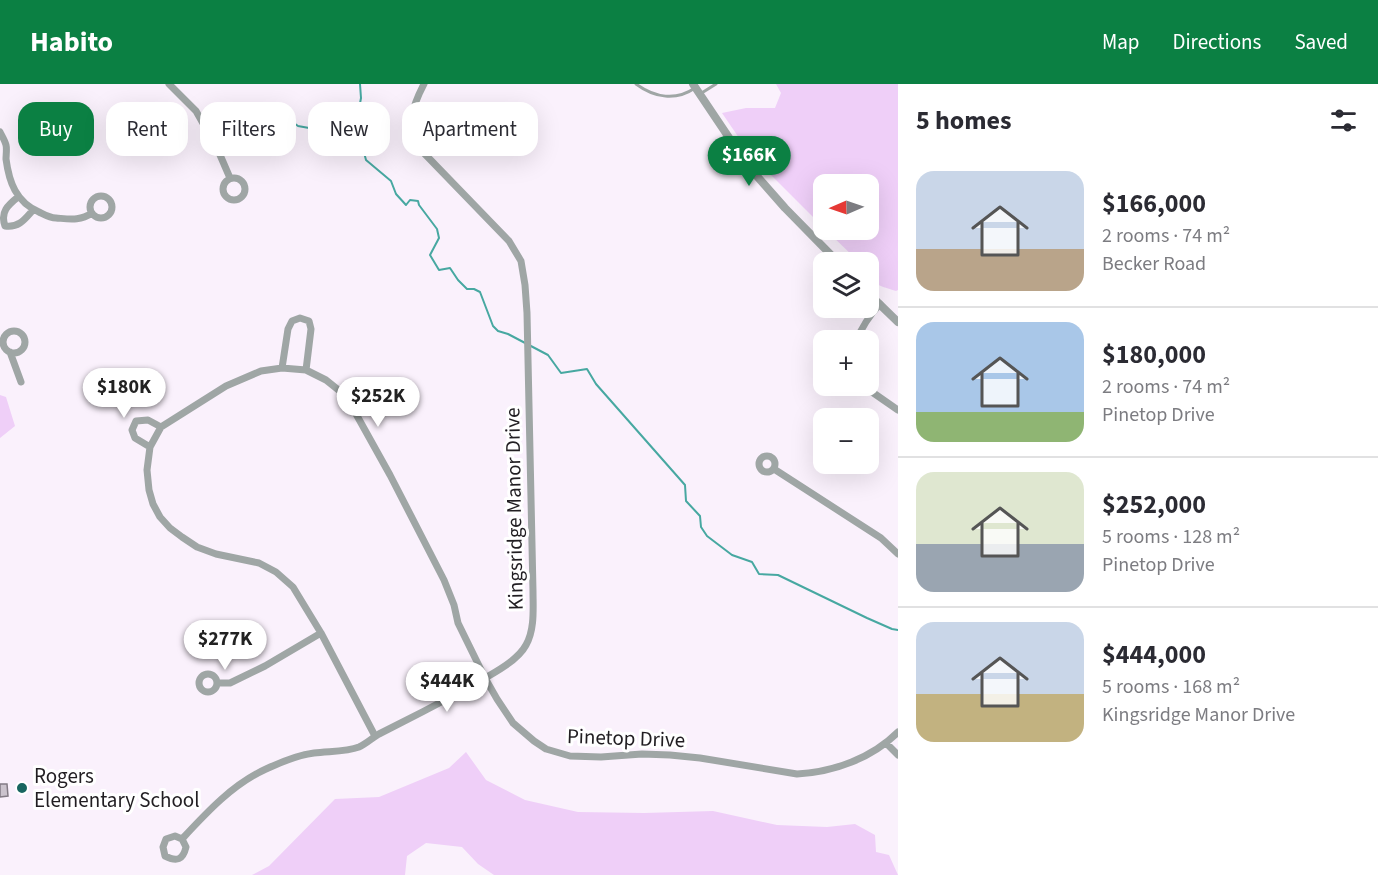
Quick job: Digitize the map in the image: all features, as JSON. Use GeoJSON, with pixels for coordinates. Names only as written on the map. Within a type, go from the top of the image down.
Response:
{"type":"FeatureCollection","features":[{"type":"Feature","properties":{"kind":"street"},"geometry":{"type":"LineString","coordinates":[[169,84],[196,111],[218,148],[230,178]]}},
{"type":"Feature","properties":{"kind":"street","name":"Kingsridge Manor Drive"},"geometry":{"type":"LineString","coordinates":[[182,838],[230,792],[266,769],[300,756],[360,747],[375,736],[426,711],[507,665],[526,646],[533,622],[533,581],[527,313],[521,261],[509,241],[419,148],[413,133],[412,116],[424,84]]}},
{"type":"Feature","properties":{"kind":"street"},"geometry":{"type":"LineString","coordinates":[[696,89],[755,174],[784,208],[828,252]]}},
{"type":"Feature","properties":{"kind":"street"},"geometry":{"type":"LineString","coordinates":[[0,132],[6,146],[11,182],[18,197],[33,210],[51,218],[85,218],[92,213]]}},
{"type":"Feature","properties":{"kind":"street"},"geometry":{"type":"LineString","coordinates":[[18,197],[4,209],[2,222],[5,226],[18,226],[33,210]]}},
{"type":"Feature","properties":{"kind":"street"},"geometry":{"type":"LineString","coordinates":[[861,330],[868,317],[880,304],[898,322]]}},
{"type":"Feature","properties":{"kind":"street"},"geometry":{"type":"LineString","coordinates":[[282,368],[288,329],[292,321],[300,318],[309,321],[311,329],[306,370]]}},
{"type":"Feature","properties":{"kind":"street"},"geometry":{"type":"LineString","coordinates":[[10,352],[18,352],[26,341],[17,331],[10,332],[2,341],[10,352],[21,382]]}},
{"type":"Feature","properties":{"kind":"street","name":"Pinetop Drive"},"geometry":{"type":"LineString","coordinates":[[375,736],[321,633],[293,587],[276,572],[259,563],[216,554],[196,547],[170,528],[160,517],[148,490],[147,470],[150,447],[161,427],[226,386],[261,371],[282,368],[306,370],[336,386],[346,396],[444,580],[458,623],[485,678],[508,716],[521,731],[546,749],[570,756],[670,755],[797,774],[811,774],[855,761],[886,744],[898,732]]}},
{"type":"Feature","properties":{"kind":"street"},"geometry":{"type":"LineString","coordinates":[[878,396],[898,410]]}},
{"type":"Feature","properties":{"kind":"street"},"geometry":{"type":"LineString","coordinates":[[150,447],[135,438],[132,430],[136,421],[148,420],[161,427]]}},
{"type":"Feature","properties":{"kind":"street"},"geometry":{"type":"LineString","coordinates":[[774,470],[881,538],[898,554]]}},
{"type":"Feature","properties":{"kind":"street"},"geometry":{"type":"LineString","coordinates":[[217,683],[230,683],[265,666],[321,633]]}},
{"type":"Feature","properties":{"kind":"street"},"geometry":{"type":"LineString","coordinates":[[886,744],[898,755]]}},
{"type":"Feature","properties":{"kind":"lane"},"geometry":{"type":"LineString","coordinates":[[636,84],[650,93],[670,97],[716,84]]}},
{"type":"Feature","properties":{"kind":"shaded area"},"geometry":{"type":"Polygon","coordinates":[[[776,84],[898,84],[898,290],[879,285],[879,252],[849,252],[836,240],[879,240],[879,174],[813,174],[813,217],[750,154],[722,113],[746,108],[775,108],[781,93],[776,84]]]}},
{"type":"Feature","properties":{"kind":"shaded area"},"geometry":{"type":"Polygon","coordinates":[[[0,395],[6,397],[15,426],[0,438],[0,395]]]}},
{"type":"Feature","properties":{"kind":"shaded area"},"geometry":{"type":"Polygon","coordinates":[[[466,752],[486,780],[525,800],[578,812],[713,811],[777,825],[827,827],[855,824],[875,835],[876,852],[889,855],[898,875],[494,875],[478,864],[462,847],[426,843],[407,856],[405,875],[252,875],[269,866],[335,799],[379,797],[449,768],[466,752]]]}},
{"type":"Feature","properties":{"kind":"building"},"geometry":{"type":"Polygon","coordinates":[[[0,784],[7,784],[8,796],[0,797],[0,784]]]}},
{"type":"Feature","properties":{"kind":"waterway"},"geometry":{"type":"LineString","coordinates":[[360,84],[361,98],[358,114],[360,137],[366,160],[391,181],[396,194],[406,205],[410,200],[418,201],[437,229],[439,238],[430,255],[439,270],[450,268],[467,289],[480,292],[493,326],[498,331],[548,355],[561,373],[587,369],[596,384],[685,485],[686,501],[700,516],[701,527],[707,536],[732,555],[752,562],[759,574],[778,575],[867,618],[898,630]]}},
{"type":"Feature","properties":{"kind":"waterway"},"geometry":{"type":"LineString","coordinates":[[296,125],[308,128]]}},
{"type":"Feature","properties":{"kind":"place","name":"Rogers Elementary School"},"geometry":{"type":"Point","coordinates":[22,788]}}]}
